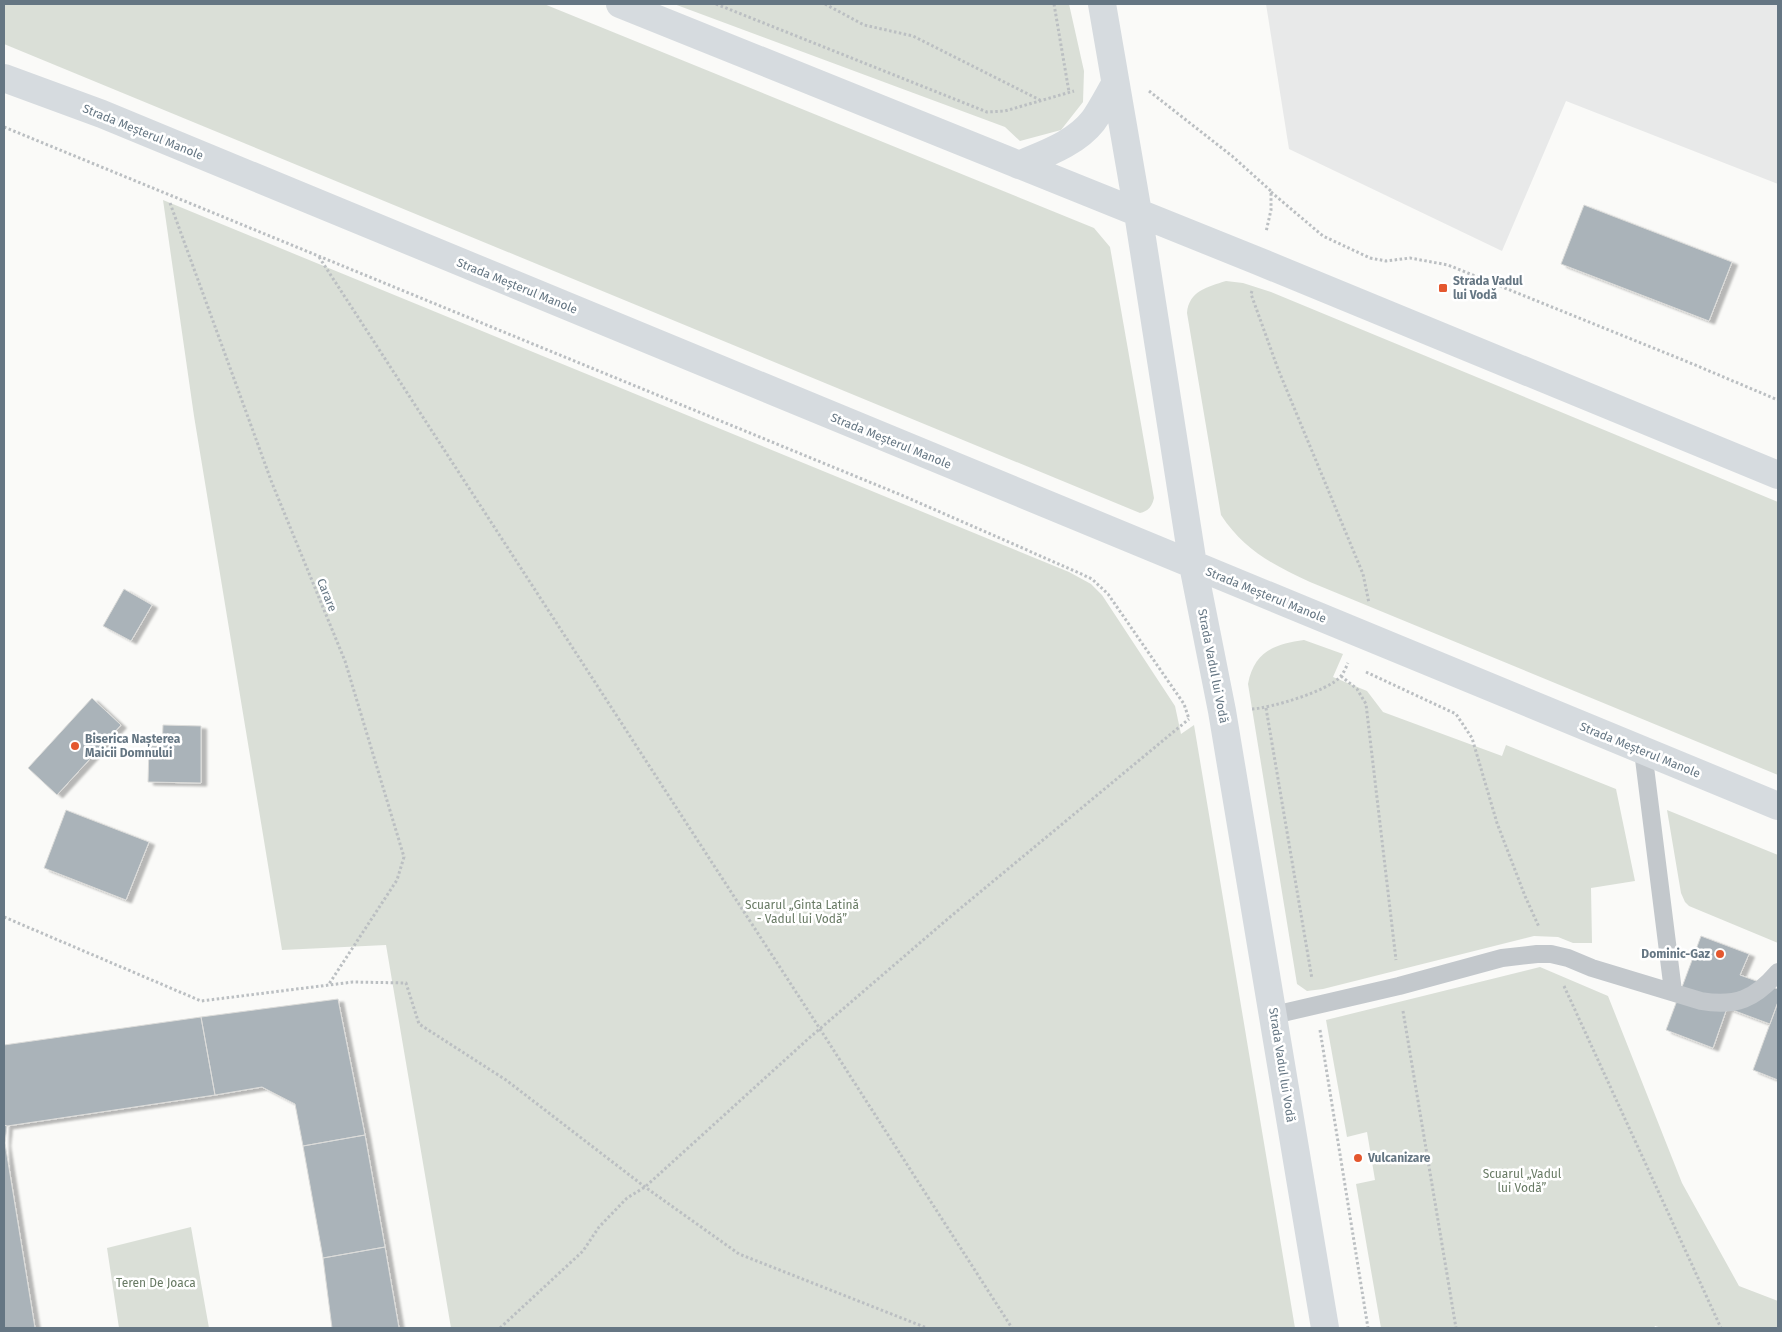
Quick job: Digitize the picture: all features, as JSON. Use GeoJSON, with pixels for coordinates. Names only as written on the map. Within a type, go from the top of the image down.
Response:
{"type":"FeatureCollection","features":[{"type":"Feature","properties":{"kind":"main road"},"geometry":{"type":"LineString","coordinates":[[620,4],[1267,264],[1777,473]]}},
{"type":"Feature","properties":{"kind":"main road","name":"Strada Vadul lui Vodă"},"geometry":{"type":"LineString","coordinates":[[1102,4],[1138,213],[1193,565],[1222,710],[1325,1328]]}},
{"type":"Feature","properties":{"kind":"main road","name":"Strada Meșterul Manole"},"geometry":{"type":"LineString","coordinates":[[4,78],[111,118],[1778,806]]}},
{"type":"Feature","properties":{"kind":"main road"},"geometry":{"type":"LineString","coordinates":[[1019,165],[1078,136],[1092,122],[1115,84]]}},
{"type":"Feature","properties":{"kind":"lane"},"geometry":{"type":"LineString","coordinates":[[1644,751],[1673,991]]}},
{"type":"Feature","properties":{"kind":"lane"},"geometry":{"type":"LineString","coordinates":[[1274,1015],[1399,986],[1502,958],[1537,954],[1551,954],[1568,958],[1592,968],[1701,1001],[1719,1004],[1733,1003],[1751,996],[1778,972]]}},
{"type":"Feature","properties":{"kind":"path"},"geometry":{"type":"LineString","coordinates":[[716,4],[987,112],[1005,112]]}},
{"type":"Feature","properties":{"kind":"path"},"geometry":{"type":"LineString","coordinates":[[825,4],[864,25],[912,36],[1041,101]]}},
{"type":"Feature","properties":{"kind":"path"},"geometry":{"type":"LineString","coordinates":[[1054,4],[1069,92]]}},
{"type":"Feature","properties":{"kind":"path"},"geometry":{"type":"LineString","coordinates":[[4,127],[906,497],[1092,579],[1108,594],[1184,704],[1189,719]]}},
{"type":"Feature","properties":{"kind":"path"},"geometry":{"type":"LineString","coordinates":[[1270,191],[1324,236],[1370,258],[1386,261],[1410,258],[1448,265],[1778,400]]}},
{"type":"Feature","properties":{"kind":"path","name":"Carare"},"geometry":{"type":"LineString","coordinates":[[170,203],[272,482],[345,661],[404,857],[398,880],[329,985]]}},
{"type":"Feature","properties":{"kind":"path"},"geometry":{"type":"LineString","coordinates":[[319,256],[1012,1328]]}},
{"type":"Feature","properties":{"kind":"path"},"geometry":{"type":"LineString","coordinates":[[1249,710],[1266,708],[1325,687],[1341,676],[1370,604],[1363,574]]}},
{"type":"Feature","properties":{"kind":"path"},"geometry":{"type":"LineString","coordinates":[[500,1328],[583,1251],[599,1227],[627,1198],[645,1187],[820,1029],[950,917],[1195,713]]}},
{"type":"Feature","properties":{"kind":"path"},"geometry":{"type":"LineString","coordinates":[[4,916],[201,1001],[353,982],[406,983],[420,1024],[506,1080],[645,1187],[739,1254],[927,1328]]}},
{"type":"Feature","properties":{"kind":"shaded area"},"geometry":{"type":"Polygon","coordinates":[[[1266,4],[1778,4],[1778,184],[1566,101],[1502,251],[1289,149],[1266,4]]]}},
{"type":"Feature","properties":{"kind":"green space"},"geometry":{"type":"Polygon","coordinates":[[[4,4],[544,4],[1094,228],[1110,247],[1154,498],[1152,504],[1147,510],[1140,513],[4,44],[4,4]]]}},
{"type":"Feature","properties":{"kind":"green space"},"geometry":{"type":"Polygon","coordinates":[[[674,4],[1069,4],[1084,71],[1083,102],[1061,130],[1020,141],[1005,127],[674,4]]]}},
{"type":"Feature","properties":{"kind":"green space","name":"Scuarul „Ginta Latină - Vadul lui Vodă”"},"geometry":{"type":"Polygon","coordinates":[[[163,200],[1069,572],[1091,584],[1102,595],[1175,706],[1181,734],[1194,725],[1295,1328],[451,1328],[386,945],[282,950],[194,416],[163,200]]]}},
{"type":"Feature","properties":{"kind":"green space"},"geometry":{"type":"Polygon","coordinates":[[[1226,281],[1243,283],[1271,292],[1778,502],[1778,775],[1310,582],[1272,563],[1239,538],[1221,515],[1187,313],[1188,306],[1195,295],[1206,288],[1226,281]]]}},
{"type":"Feature","properties":{"kind":"green space"},"geometry":{"type":"Polygon","coordinates":[[[1304,640],[1343,654],[1333,677],[1367,691],[1383,712],[1502,756],[1506,745],[1616,789],[1635,881],[1591,888],[1592,943],[1573,943],[1558,937],[1534,936],[1323,989],[1307,991],[1297,984],[1248,684],[1255,664],[1260,657],[1275,647],[1304,640]]]}},
{"type":"Feature","properties":{"kind":"green space"},"geometry":{"type":"Polygon","coordinates":[[[1667,810],[1778,855],[1778,943],[1689,906],[1685,902],[1681,893],[1667,810]]]}},
{"type":"Feature","properties":{"kind":"green space","name":"Scuarul „Vadul lui Vodă”"},"geometry":{"type":"Polygon","coordinates":[[[1540,967],[1608,996],[1682,1183],[1739,1286],[1778,1301],[1778,1328],[1662,1328],[1655,1326],[1654,1328],[1381,1328],[1356,1184],[1375,1180],[1367,1132],[1347,1137],[1326,1020],[1540,967]]]}},
{"type":"Feature","properties":{"kind":"green space","name":"Teren De Joaca"},"geometry":{"type":"Polygon","coordinates":[[[191,1227],[209,1328],[119,1328],[107,1248],[191,1227]]]}},
{"type":"Feature","properties":{"kind":"building"},"geometry":{"type":"Polygon","coordinates":[[[1584,205],[1732,262],[1709,321],[1561,264],[1584,205]]]}},
{"type":"Feature","properties":{"kind":"building"},"geometry":{"type":"Polygon","coordinates":[[[124,589],[152,605],[131,641],[103,626],[124,589]]]}},
{"type":"Feature","properties":{"kind":"building","name":"Biserica Nașterea Maicii Domnului"},"geometry":{"type":"Polygon","coordinates":[[[92,698],[121,725],[57,795],[28,768],[92,698]]]}},
{"type":"Feature","properties":{"kind":"building"},"geometry":{"type":"Polygon","coordinates":[[[163,725],[201,726],[201,783],[148,782],[149,746],[162,746],[163,725]]]}},
{"type":"Feature","properties":{"kind":"building"},"geometry":{"type":"Polygon","coordinates":[[[66,810],[149,842],[126,900],[44,868],[66,810]]]}},
{"type":"Feature","properties":{"kind":"building"},"geometry":{"type":"Polygon","coordinates":[[[1701,936],[1749,954],[1740,975],[1778,989],[1778,1002],[1770,1024],[1727,1008],[1713,1048],[1666,1030],[1701,936]]]}},
{"type":"Feature","properties":{"kind":"building"},"geometry":{"type":"Polygon","coordinates":[[[338,999],[365,1135],[303,1146],[295,1104],[262,1087],[215,1095],[201,1017],[338,999]]]}},
{"type":"Feature","properties":{"kind":"building"},"geometry":{"type":"Polygon","coordinates":[[[1778,1002],[1778,1080],[1753,1070],[1778,1002]]]}},
{"type":"Feature","properties":{"kind":"building"},"geometry":{"type":"Polygon","coordinates":[[[201,1017],[215,1095],[4,1125],[4,1045],[201,1017]]]}},
{"type":"Feature","properties":{"kind":"building"},"geometry":{"type":"Polygon","coordinates":[[[4,1125],[7,1126],[5,1143],[35,1328],[4,1328],[4,1125]]]}},
{"type":"Feature","properties":{"kind":"building"},"geometry":{"type":"Polygon","coordinates":[[[365,1135],[385,1247],[323,1258],[303,1146],[365,1135]]]}},
{"type":"Feature","properties":{"kind":"building"},"geometry":{"type":"Polygon","coordinates":[[[385,1247],[399,1328],[332,1328],[323,1258],[385,1247]]]}},
{"type":"Feature","properties":{"kind":"place","name":"Strada Vadul lui Vodă"},"geometry":{"type":"Point","coordinates":[1443,288]}},
{"type":"Feature","properties":{"kind":"place","name":"Biserica Nașterea Maicii Domnului"},"geometry":{"type":"Point","coordinates":[75,746]}},
{"type":"Feature","properties":{"kind":"place","name":"Dominic-Gaz"},"geometry":{"type":"Point","coordinates":[1720,954]}},
{"type":"Feature","properties":{"kind":"place","name":"Vulcanizare"},"geometry":{"type":"Point","coordinates":[1358,1158]}}]}
